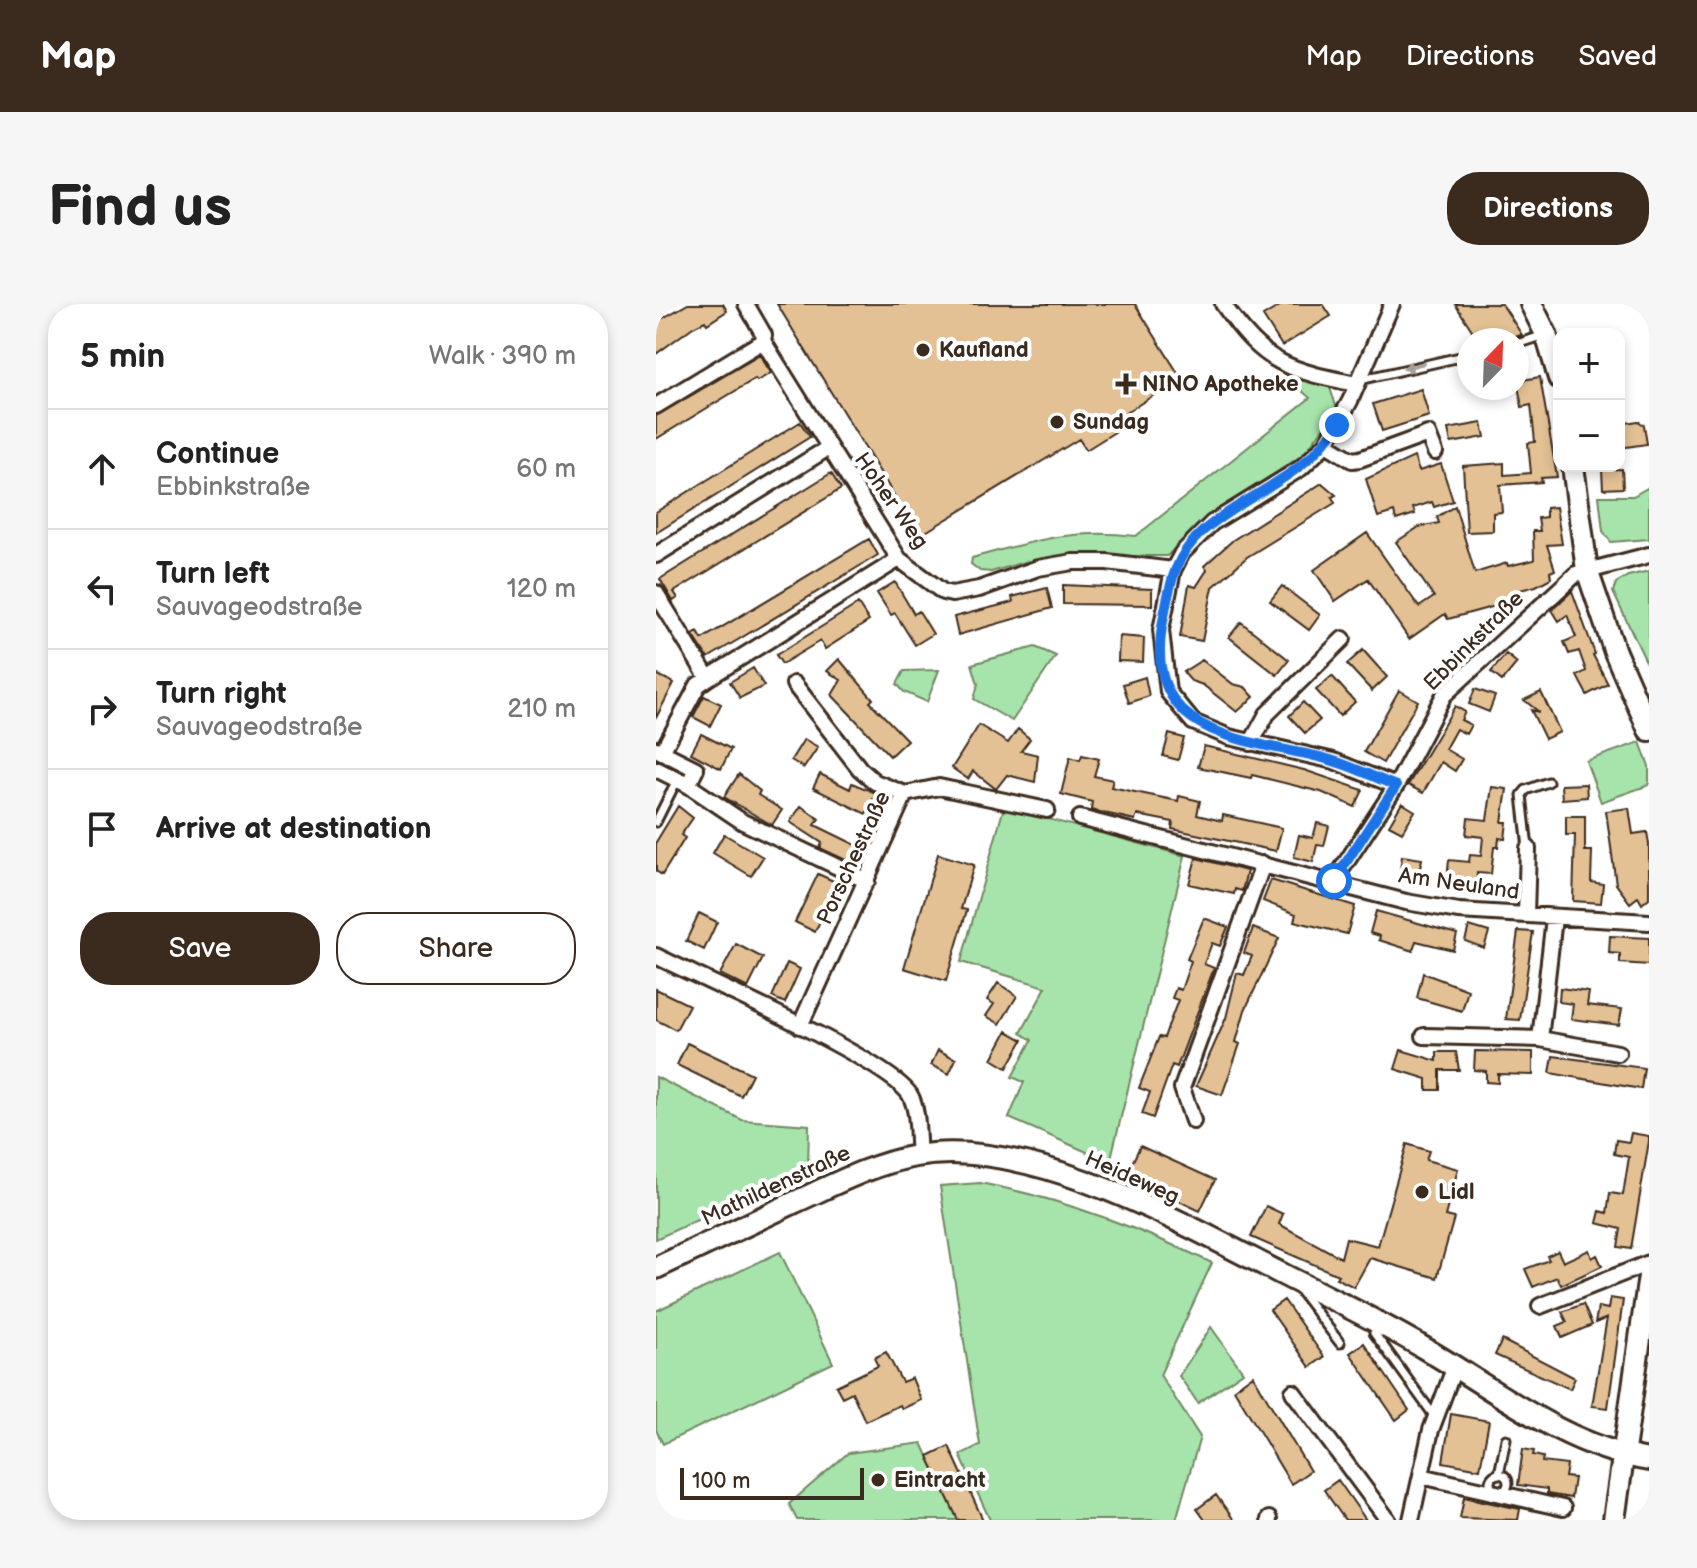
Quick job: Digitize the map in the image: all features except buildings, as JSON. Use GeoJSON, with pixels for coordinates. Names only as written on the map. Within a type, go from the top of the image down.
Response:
{"type":"FeatureCollection","features":[{"type":"Feature","properties":{"kind":"street","name":"Hoher Weg"},"geometry":{"type":"LineString","coordinates":[[746,304],[764,335],[763,341],[899,559],[928,582],[952,594],[1038,568],[1073,562],[1107,562],[1173,570]]}},
{"type":"Feature","properties":{"kind":"street"},"geometry":{"type":"LineString","coordinates":[[1223,304],[1264,353],[1282,366],[1358,382]]}},
{"type":"Feature","properties":{"kind":"street"},"geometry":{"type":"LineString","coordinates":[[1392,304],[1358,382],[1326,444],[1301,468],[1212,523],[1193,539],[1173,570],[1161,630],[1168,692],[1193,722],[1251,743],[1334,761],[1396,786]]}},
{"type":"Feature","properties":{"kind":"street"},"geometry":{"type":"LineString","coordinates":[[1531,304],[1546,334],[1553,358]]}},
{"type":"Feature","properties":{"kind":"street"},"geometry":{"type":"LineString","coordinates":[[656,406],[763,341]]}},
{"type":"Feature","properties":{"kind":"street"},"geometry":{"type":"LineString","coordinates":[[1326,444],[1352,460],[1428,434],[1435,452]]}},
{"type":"Feature","properties":{"kind":"street"},"geometry":{"type":"LineString","coordinates":[[656,555],[828,448]]}},
{"type":"Feature","properties":{"kind":"street"},"geometry":{"type":"LineString","coordinates":[[1574,472],[1587,570],[1615,652],[1649,730]]}},
{"type":"Feature","properties":{"kind":"street"},"geometry":{"type":"LineString","coordinates":[[1587,570],[1649,555]]}},
{"type":"Feature","properties":{"kind":"street"},"geometry":{"type":"LineString","coordinates":[[683,783],[696,769],[659,751],[698,685],[899,559]]}},
{"type":"Feature","properties":{"kind":"street","name":"Ebbinkstraße"},"geometry":{"type":"LineString","coordinates":[[1334,881],[1396,786],[1444,695],[1561,586],[1587,570]]}},
{"type":"Feature","properties":{"kind":"street"},"geometry":{"type":"LineString","coordinates":[[656,593],[708,678]]}},
{"type":"Feature","properties":{"kind":"street"},"geometry":{"type":"LineString","coordinates":[[1251,743],[1267,714],[1343,639]]}},
{"type":"Feature","properties":{"kind":"street"},"geometry":{"type":"LineString","coordinates":[[794,684],[860,769],[875,782],[905,794]]}},
{"type":"Feature","properties":{"kind":"street"},"geometry":{"type":"LineString","coordinates":[[656,769],[743,822],[867,881]]}},
{"type":"Feature","properties":{"kind":"street","name":"Porschestraße"},"geometry":{"type":"LineString","coordinates":[[800,1026],[905,794],[939,787],[1047,810]]}},
{"type":"Feature","properties":{"kind":"street","name":"Am Neuland"},"geometry":{"type":"LineString","coordinates":[[1080,818],[1406,902],[1459,911],[1649,922]]}},
{"type":"Feature","properties":{"kind":"street"},"geometry":{"type":"LineString","coordinates":[[1526,915],[1528,848]]}},
{"type":"Feature","properties":{"kind":"street"},"geometry":{"type":"LineString","coordinates":[[1193,1121],[1182,1088],[1263,864]]}},
{"type":"Feature","properties":{"kind":"street"},"geometry":{"type":"LineString","coordinates":[[1540,1039],[1554,918]]}},
{"type":"Feature","properties":{"kind":"street"},"geometry":{"type":"LineString","coordinates":[[656,956],[800,1026],[887,1074],[911,1096],[919,1156]]}},
{"type":"Feature","properties":{"kind":"street"},"geometry":{"type":"LineString","coordinates":[[1424,1036],[1540,1039],[1618,1053]]}},
{"type":"Feature","properties":{"kind":"street","name":"Mathildenstraße"},"geometry":{"type":"LineString","coordinates":[[656,1268],[849,1177],[919,1156]]}},
{"type":"Feature","properties":{"kind":"street","name":"Heideweg"},"geometry":{"type":"LineString","coordinates":[[919,1156],[994,1158],[1059,1172],[1101,1188],[1292,1279],[1455,1366],[1546,1422],[1624,1456],[1649,1460]]}},
{"type":"Feature","properties":{"kind":"street"},"geometry":{"type":"LineString","coordinates":[[1540,1306],[1649,1263]]}},
{"type":"Feature","properties":{"kind":"street"},"geometry":{"type":"LineString","coordinates":[[1614,1520],[1649,1276]]}},
{"type":"Feature","properties":{"kind":"street"},"geometry":{"type":"LineString","coordinates":[[1411,1520],[1435,1417],[1455,1366]]}},
{"type":"Feature","properties":{"kind":"street"},"geometry":{"type":"LineString","coordinates":[[1293,1392],[1388,1520]]}},
{"type":"Feature","properties":{"kind":"street"},"geometry":{"type":"LineString","coordinates":[[1421,1476],[1563,1508]]}},
{"type":"Feature","properties":{"kind":"lane"},"geometry":{"type":"LineString","coordinates":[[1529,340],[1546,334]]}},
{"type":"Feature","properties":{"kind":"lane"},"geometry":{"type":"LineString","coordinates":[[1358,382],[1457,358]]}},
{"type":"Feature","properties":{"kind":"lane"},"geometry":{"type":"LineString","coordinates":[[1528,848],[1522,795],[1526,790],[1548,782]]}},
{"type":"Feature","properties":{"kind":"lane"},"geometry":{"type":"LineString","coordinates":[[656,822],[683,783]]}},
{"type":"Feature","properties":{"kind":"lane"},"geometry":{"type":"LineString","coordinates":[[1292,1279],[1340,1343]]}},
{"type":"Feature","properties":{"kind":"lane"},"geometry":{"type":"LineString","coordinates":[[1374,1333],[1435,1417]]}},
{"type":"Feature","properties":{"kind":"lane"},"geometry":{"type":"LineString","coordinates":[[1499,1474],[1506,1439]]}},
{"type":"Feature","properties":{"kind":"lane"},"geometry":{"type":"LineString","coordinates":[[1499,1474],[1508,1484],[1506,1490],[1498,1492],[1490,1484],[1493,1476],[1499,1474]]}},
{"type":"Feature","properties":{"kind":"green space"},"geometry":{"type":"Polygon","coordinates":[[[1286,377],[1321,382],[1330,388],[1337,409],[1304,454],[1201,522],[1167,556],[1074,556],[1024,562],[991,572],[980,571],[971,564],[972,558],[1052,538],[1091,534],[1136,536],[1310,398],[1286,377]]]}},
{"type":"Feature","properties":{"kind":"green space"},"geometry":{"type":"Polygon","coordinates":[[[1649,487],[1649,539],[1611,542],[1603,531],[1599,496],[1633,496],[1649,487]]]}},
{"type":"Feature","properties":{"kind":"green space"},"geometry":{"type":"Polygon","coordinates":[[[1649,571],[1649,668],[1613,592],[1616,583],[1628,576],[1649,571]]]}},
{"type":"Feature","properties":{"kind":"green space"},"geometry":{"type":"Polygon","coordinates":[[[1035,647],[1056,656],[1012,721],[974,699],[978,684],[972,664],[1035,647]]]}},
{"type":"Feature","properties":{"kind":"green space"},"geometry":{"type":"Polygon","coordinates":[[[939,670],[927,702],[904,692],[897,684],[904,671],[939,670]]]}},
{"type":"Feature","properties":{"kind":"green space"},"geometry":{"type":"Polygon","coordinates":[[[1640,742],[1649,766],[1649,785],[1601,802],[1586,761],[1640,742]]]}},
{"type":"Feature","properties":{"kind":"green space"},"geometry":{"type":"Polygon","coordinates":[[[1004,807],[1185,856],[1110,1162],[1009,1118],[1024,1082],[1012,1077],[1032,1040],[1021,1033],[1046,987],[961,962],[1004,807]]]}},
{"type":"Feature","properties":{"kind":"green space"},"geometry":{"type":"Polygon","coordinates":[[[656,1077],[742,1120],[809,1125],[808,1169],[656,1239],[656,1077]]]}},
{"type":"Feature","properties":{"kind":"green space"},"geometry":{"type":"Polygon","coordinates":[[[980,1183],[1040,1197],[1099,1216],[1212,1263],[1160,1375],[1200,1437],[1176,1520],[990,1520],[960,1455],[980,1445],[940,1186],[980,1183]]]}},
{"type":"Feature","properties":{"kind":"green space"},"geometry":{"type":"Polygon","coordinates":[[[780,1252],[833,1363],[663,1444],[656,1430],[656,1311],[780,1252]]]}},
{"type":"Feature","properties":{"kind":"green space"},"geometry":{"type":"Polygon","coordinates":[[[1211,1327],[1243,1372],[1198,1403],[1179,1376],[1211,1327]]]}},
{"type":"Feature","properties":{"kind":"green space","name":"Eintracht"},"geometry":{"type":"Polygon","coordinates":[[[922,1443],[958,1520],[797,1520],[789,1504],[848,1453],[922,1443]]]}},
{"type":"Feature","properties":{"kind":"place","name":"Kaufland"},"geometry":{"type":"Point","coordinates":[923,350]}},
{"type":"Feature","properties":{"kind":"place","name":"NINO Apotheke"},"geometry":{"type":"Point","coordinates":[1126,384]}},
{"type":"Feature","properties":{"kind":"place","name":"Sundag"},"geometry":{"type":"Point","coordinates":[1057,422]}},
{"type":"Feature","properties":{"kind":"place","name":"Lidl"},"geometry":{"type":"Point","coordinates":[1422,1192]}},
{"type":"Feature","properties":{"kind":"place","name":"Eintracht"},"geometry":{"type":"Point","coordinates":[878,1480]}},
{"type":"Feature","properties":{"kind":"route"},"geometry":{"type":"LineString","coordinates":[[1334,881],[1396,786],[1334,761],[1229,737],[1193,722],[1183,714],[1168,692],[1161,630],[1173,570],[1193,539],[1212,523],[1301,468],[1326,444],[1337,425]]}}]}
